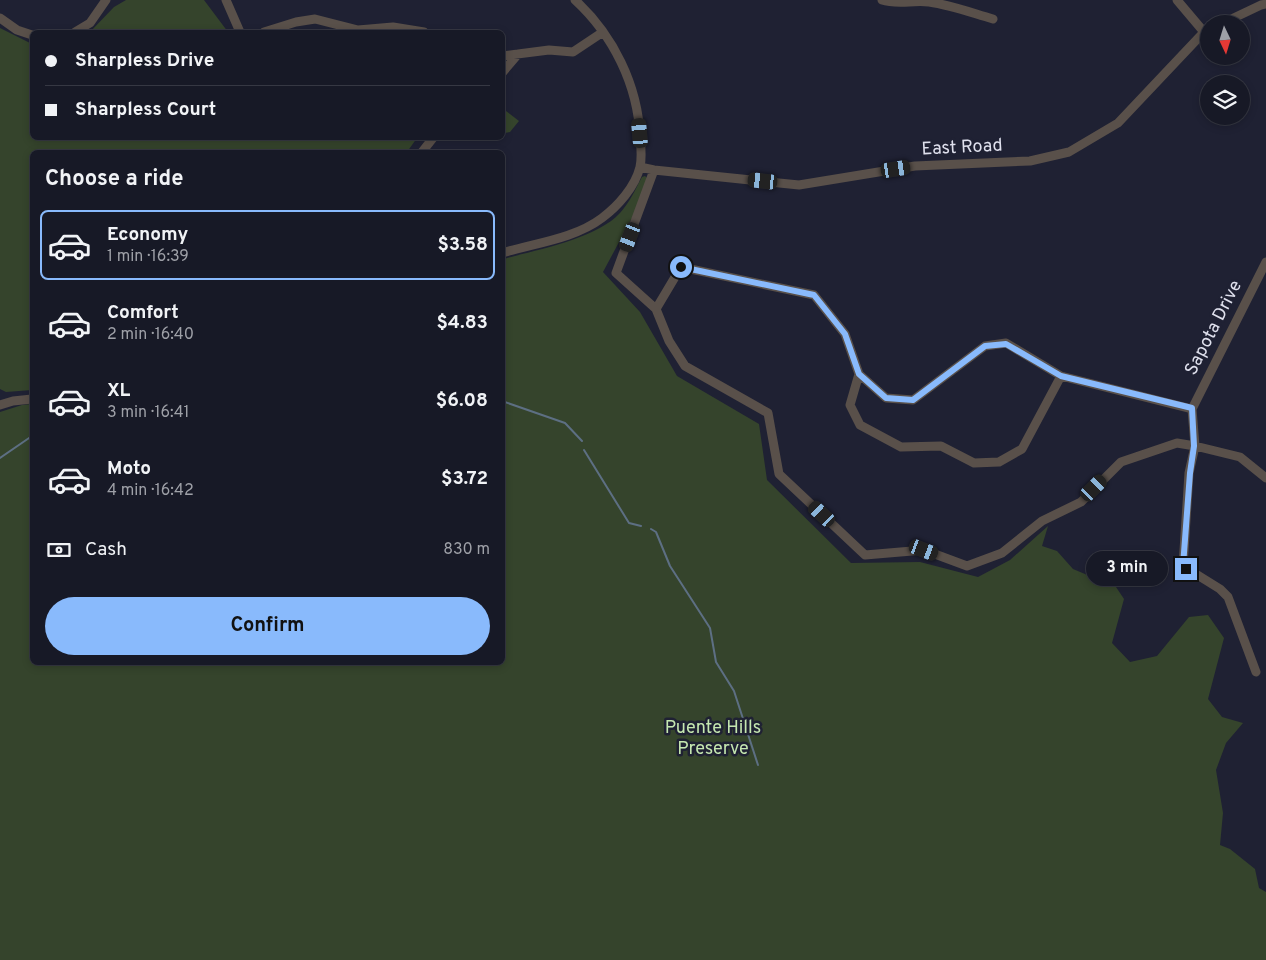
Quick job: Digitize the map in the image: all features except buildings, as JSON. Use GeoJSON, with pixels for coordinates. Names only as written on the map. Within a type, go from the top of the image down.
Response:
{"type":"FeatureCollection","features":[{"type":"Feature","properties":{"kind":"street"},"geometry":{"type":"LineString","coordinates":[[79,30],[90,24],[106,0]]}},
{"type":"Feature","properties":{"kind":"street"},"geometry":{"type":"LineString","coordinates":[[226,0],[239,30]]}},
{"type":"Feature","properties":{"kind":"street"},"geometry":{"type":"LineString","coordinates":[[505,252],[575,232],[601,219],[623,197],[633,182],[640,166],[639,122],[633,93],[624,68],[603,32],[575,0]]}},
{"type":"Feature","properties":{"kind":"street"},"geometry":{"type":"LineString","coordinates":[[882,0],[889,2],[919,1],[937,4],[993,19]]}},
{"type":"Feature","properties":{"kind":"street"},"geometry":{"type":"LineString","coordinates":[[1177,0],[1200,25]]}},
{"type":"Feature","properties":{"kind":"street"},"geometry":{"type":"LineString","coordinates":[[1240,15],[1266,4]]}},
{"type":"Feature","properties":{"kind":"street"},"geometry":{"type":"LineString","coordinates":[[0,18],[17,30],[30,34]]}},
{"type":"Feature","properties":{"kind":"street"},"geometry":{"type":"LineString","coordinates":[[271,30],[315,19],[358,30],[393,27],[412,30]]}},
{"type":"Feature","properties":{"kind":"street"},"geometry":{"type":"LineString","coordinates":[[573,52],[603,32]]}},
{"type":"Feature","properties":{"kind":"street","name":"East Road"},"geometry":{"type":"LineString","coordinates":[[640,166],[654,170],[799,185],[915,166],[1030,161],[1069,152],[1118,123],[1200,37]]}},
{"type":"Feature","properties":{"kind":"street"},"geometry":{"type":"LineString","coordinates":[[505,56],[549,50],[573,52],[582,56]]}},
{"type":"Feature","properties":{"kind":"street"},"geometry":{"type":"LineString","coordinates":[[505,69],[518,54]]}},
{"type":"Feature","properties":{"kind":"street"},"geometry":{"type":"LineString","coordinates":[[424,150],[431,140]]}},
{"type":"Feature","properties":{"kind":"street"},"geometry":{"type":"LineString","coordinates":[[654,170],[616,273],[656,309],[669,341],[685,366],[768,413],[779,474],[865,555],[924,550],[967,566],[1002,553],[1042,521],[1082,502],[1121,462],[1176,443],[1240,457],[1266,478]]}},
{"type":"Feature","properties":{"kind":"street","name":"Sapota Drive"},"geometry":{"type":"LineString","coordinates":[[1192,408],[1266,262]]}},
{"type":"Feature","properties":{"kind":"street"},"geometry":{"type":"LineString","coordinates":[[656,309],[681,267],[814,295],[845,334],[859,374],[886,398],[913,400],[985,346],[1006,344],[1061,376],[1192,408],[1194,446],[1190,473],[1183,566],[1228,597],[1256,672]]}},
{"type":"Feature","properties":{"kind":"street"},"geometry":{"type":"LineString","coordinates":[[859,374],[850,405],[860,425],[901,447],[941,446],[974,462],[999,462],[1022,450],[1061,376]]}},
{"type":"Feature","properties":{"kind":"street"},"geometry":{"type":"LineString","coordinates":[[0,405],[30,399]]}},
{"type":"Feature","properties":{"kind":"green space"},"geometry":{"type":"Polygon","coordinates":[[[126,0],[204,0],[226,30],[92,30],[114,7],[126,0]]]}},
{"type":"Feature","properties":{"kind":"green space"},"geometry":{"type":"Polygon","coordinates":[[[0,28],[30,43],[30,140],[416,140],[408,150],[30,150],[30,390],[6,392],[0,389],[0,28]]]}},
{"type":"Feature","properties":{"kind":"green space"},"geometry":{"type":"Polygon","coordinates":[[[505,110],[519,121],[510,132],[505,133],[505,110]]]}},
{"type":"Feature","properties":{"kind":"green space","name":"Puente Hills Preserve"},"geometry":{"type":"Polygon","coordinates":[[[645,176],[647,178],[640,203],[603,272],[640,312],[677,376],[759,424],[767,480],[851,563],[920,562],[978,577],[1010,560],[1048,526],[1042,546],[1057,551],[1073,569],[1116,587],[1124,599],[1112,643],[1130,662],[1157,656],[1189,617],[1208,615],[1224,638],[1208,699],[1222,717],[1243,723],[1226,743],[1216,770],[1223,813],[1220,845],[1230,849],[1255,869],[1259,888],[1266,892],[1266,960],[0,960],[0,412],[30,404],[30,665],[505,665],[505,258],[581,237],[596,230],[620,213],[630,200],[642,177],[645,176]]]}},
{"type":"Feature","properties":{"kind":"waterway"},"geometry":{"type":"LineString","coordinates":[[505,402],[565,423],[582,441]]}},
{"type":"Feature","properties":{"kind":"waterway"},"geometry":{"type":"LineString","coordinates":[[0,458],[30,437]]}},
{"type":"Feature","properties":{"kind":"waterway"},"geometry":{"type":"LineString","coordinates":[[584,450],[629,523],[641,526]]}},
{"type":"Feature","properties":{"kind":"waterway"},"geometry":{"type":"LineString","coordinates":[[651,529],[656,532],[670,566],[710,628],[716,662],[734,691],[758,765]]}},
{"type":"Feature","properties":{"kind":"route"},"geometry":{"type":"LineString","coordinates":[[681,267],[814,295],[845,334],[859,374],[886,398],[913,400],[985,346],[1006,344],[1061,376],[1192,408],[1194,446],[1184,538],[1183,566],[1186,569]]}}]}
